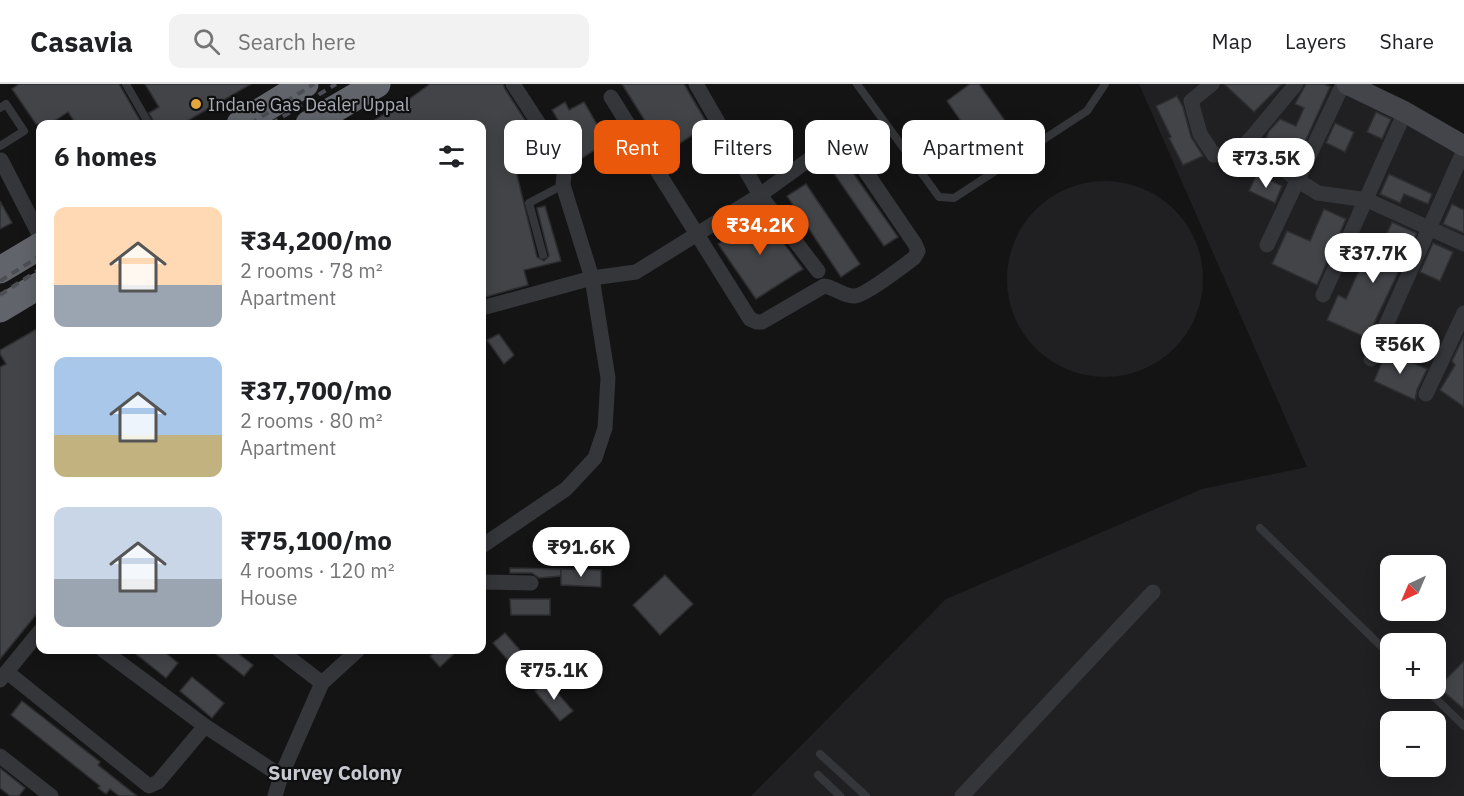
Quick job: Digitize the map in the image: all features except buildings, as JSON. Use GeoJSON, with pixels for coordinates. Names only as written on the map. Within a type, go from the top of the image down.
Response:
{"type":"FeatureCollection","features":[{"type":"Feature","properties":{"kind":"highway"},"geometry":{"type":"LineString","coordinates":[[316,120],[377,84]]}},
{"type":"Feature","properties":{"kind":"highway"},"geometry":{"type":"LineString","coordinates":[[246,120],[291,88]]}},
{"type":"Feature","properties":{"kind":"highway"},"geometry":{"type":"LineString","coordinates":[[0,270],[36,245]]}},
{"type":"Feature","properties":{"kind":"highway"},"geometry":{"type":"LineString","coordinates":[[0,309],[36,287]]}},
{"type":"Feature","properties":{"kind":"street"},"geometry":{"type":"LineString","coordinates":[[486,543],[566,489],[595,458],[605,428],[608,378],[592,278],[562,185],[565,164],[513,84]]}},
{"type":"Feature","properties":{"kind":"street"},"geometry":{"type":"LineString","coordinates":[[696,84],[760,195],[818,271]]}},
{"type":"Feature","properties":{"kind":"street"},"geometry":{"type":"LineString","coordinates":[[1212,84],[1191,101],[1200,134],[1214,154],[1238,154],[1296,84]]}},
{"type":"Feature","properties":{"kind":"street"},"geometry":{"type":"LineString","coordinates":[[1267,245],[1345,84],[1405,112],[1464,148],[1371,359]]}},
{"type":"Feature","properties":{"kind":"street"},"geometry":{"type":"LineString","coordinates":[[486,307],[592,278],[636,272],[697,235],[760,195],[836,140],[847,144],[918,251],[914,258],[861,295],[847,296],[824,286],[762,322],[750,319],[697,235],[611,97]]}},
{"type":"Feature","properties":{"kind":"street"},"geometry":{"type":"LineString","coordinates":[[1323,295],[1405,112]]}},
{"type":"Feature","properties":{"kind":"street"},"geometry":{"type":"LineString","coordinates":[[1249,140],[1297,180],[1318,193],[1367,200],[1464,244]]}},
{"type":"Feature","properties":{"kind":"street"},"geometry":{"type":"LineString","coordinates":[[0,155],[36,245]]}},
{"type":"Feature","properties":{"kind":"street"},"geometry":{"type":"LineString","coordinates":[[1426,394],[1464,313]]}},
{"type":"Feature","properties":{"kind":"street"},"geometry":{"type":"LineString","coordinates":[[486,582],[531,583]]}},
{"type":"Feature","properties":{"kind":"street"},"geometry":{"type":"LineString","coordinates":[[962,796],[1153,592]]}},
{"type":"Feature","properties":{"kind":"street"},"geometry":{"type":"LineString","coordinates":[[36,636],[3,676],[141,782],[149,786],[158,782],[205,726]]}},
{"type":"Feature","properties":{"kind":"street"},"geometry":{"type":"LineString","coordinates":[[108,654],[205,726],[281,776]]}},
{"type":"Feature","properties":{"kind":"street"},"geometry":{"type":"LineString","coordinates":[[284,654],[322,683]]}},
{"type":"Feature","properties":{"kind":"street"},"geometry":{"type":"LineString","coordinates":[[275,796],[281,776],[322,683],[354,654]]}},
{"type":"Feature","properties":{"kind":"street"},"geometry":{"type":"LineString","coordinates":[[0,756],[51,796]]}},
{"type":"Feature","properties":{"kind":"lane"},"geometry":{"type":"LineString","coordinates":[[126,84],[147,120]]}},
{"type":"Feature","properties":{"kind":"lane"},"geometry":{"type":"LineString","coordinates":[[857,84],[939,197],[954,198],[1087,111],[1105,84]]}},
{"type":"Feature","properties":{"kind":"lane"},"geometry":{"type":"LineString","coordinates":[[0,108],[6,104],[24,130],[0,155]]}},
{"type":"Feature","properties":{"kind":"lane"},"geometry":{"type":"LineString","coordinates":[[543,255],[529,203],[562,185]]}},
{"type":"Feature","properties":{"kind":"lane"},"geometry":{"type":"LineString","coordinates":[[1260,528],[1380,645]]}},
{"type":"Feature","properties":{"kind":"lane"},"geometry":{"type":"LineString","coordinates":[[1436,699],[1464,726]]}},
{"type":"Feature","properties":{"kind":"lane"},"geometry":{"type":"LineString","coordinates":[[820,754],[866,796]]}},
{"type":"Feature","properties":{"kind":"lane"},"geometry":{"type":"LineString","coordinates":[[818,775],[840,796]]}},
{"type":"Feature","properties":{"kind":"shaded area"},"geometry":{"type":"Polygon","coordinates":[[[1139,84],[1328,84],[1449,143],[1464,158],[1464,796],[751,796],[946,599],[1202,489],[1307,467],[1139,84]]]}},
{"type":"Feature","properties":{"kind":"shaded area"},"geometry":{"type":"Polygon","coordinates":[[[1105,181],[1124,183],[1142,189],[1159,198],[1174,210],[1186,225],[1195,242],[1201,260],[1203,279],[1201,298],[1195,316],[1186,333],[1174,348],[1159,360],[1142,369],[1124,375],[1105,377],[1086,375],[1068,369],[1051,360],[1036,348],[1024,333],[1015,316],[1009,298],[1007,279],[1009,260],[1015,242],[1024,225],[1036,210],[1051,198],[1068,189],[1086,183],[1105,181]]]}},
{"type":"Feature","properties":{"kind":"railway"},"geometry":{"type":"LineString","coordinates":[[256,120],[314,84]]}},
{"type":"Feature","properties":{"kind":"railway"},"geometry":{"type":"LineString","coordinates":[[278,120],[336,84]]}},
{"type":"Feature","properties":{"kind":"railway"},"geometry":{"type":"LineString","coordinates":[[0,281],[36,258]]}},
{"type":"Feature","properties":{"kind":"railway"},"geometry":{"type":"LineString","coordinates":[[0,295],[36,272]]}},
{"type":"Feature","properties":{"kind":"place","name":"Indane Gas Dealer Uppal"},"geometry":{"type":"Point","coordinates":[196,104]}},
{"type":"Feature","properties":{"kind":"district","name":"Survey Colony"},"geometry":{"type":"Point","coordinates":[335,772]}}]}
